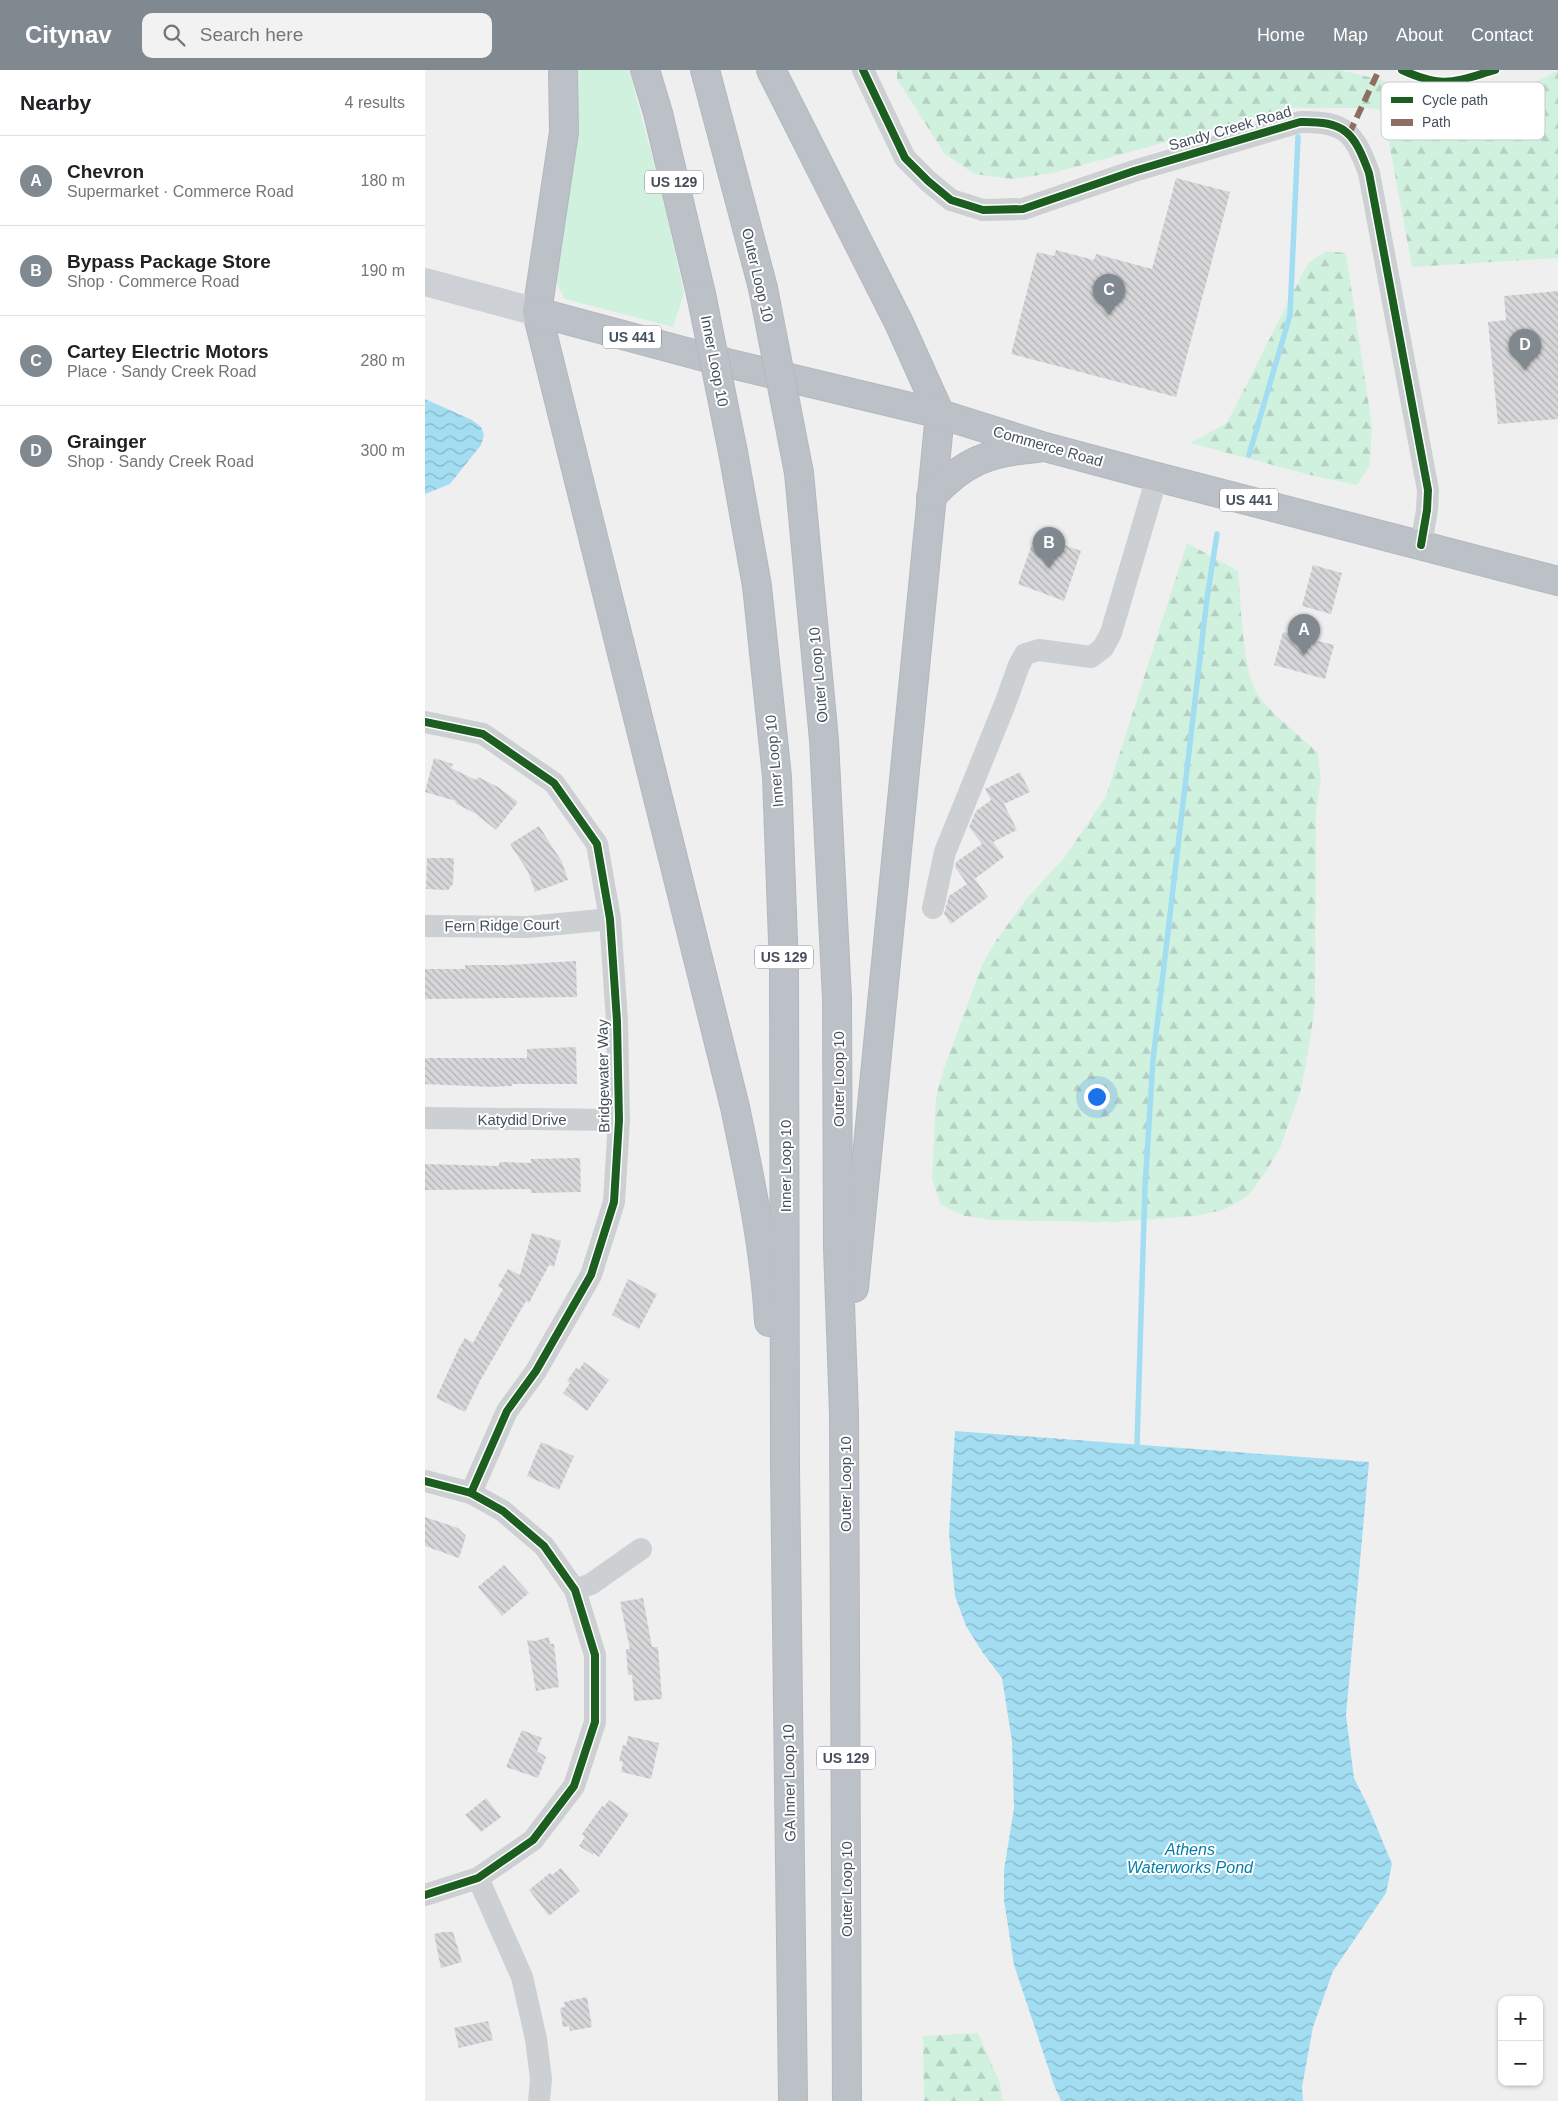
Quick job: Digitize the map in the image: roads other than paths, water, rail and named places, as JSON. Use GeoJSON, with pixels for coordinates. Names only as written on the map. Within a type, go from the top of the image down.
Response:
{"type":"FeatureCollection","features":[{"type":"Feature","properties":{"kind":"highway"},"geometry":{"type":"LineString","coordinates":[[563,70],[564,132],[537,312],[737,1116],[757,1209],[764,1259],[770,1336],[785,1466]]}},
{"type":"Feature","properties":{"kind":"highway","name":"Inner Loop 10"},"geometry":{"type":"LineString","coordinates":[[645,70],[658,113],[701,294],[733,452],[757,586],[777,777],[785,979],[785,1466]]}},
{"type":"Feature","properties":{"kind":"highway","name":"Outer Loop 10"},"geometry":{"type":"LineString","coordinates":[[705,70],[763,288],[799,473],[824,740],[837,998],[838,1248],[844,1414],[847,2101]]}},
{"type":"Feature","properties":{"kind":"highway"},"geometry":{"type":"LineString","coordinates":[[771,70],[899,323],[941,414],[931,497],[858,1243],[844,1414]]}},
{"type":"Feature","properties":{"kind":"highway","name":"Commerce Road"},"geometry":{"type":"LineString","coordinates":[[537,312],[727,363],[941,414],[1045,447],[1558,581]]}},
{"type":"Feature","properties":{"kind":"highway"},"geometry":{"type":"LineString","coordinates":[[931,497],[948,479],[981,460],[1006,450],[1045,447]]}},
{"type":"Feature","properties":{"kind":"highway","name":"GA Inner Loop 10"},"geometry":{"type":"LineString","coordinates":[[785,1466],[793,2101]]}},
{"type":"Feature","properties":{"kind":"main road"},"geometry":{"type":"LineString","coordinates":[[425,282],[537,312]]}},
{"type":"Feature","properties":{"kind":"street","name":"Sandy Creek Road"},"geometry":{"type":"LineString","coordinates":[[863,70],[905,158],[951,200],[983,210],[1023,209],[1134,171],[1300,122],[1322,121],[1337,125],[1349,134],[1361,151],[1369,173],[1421,449],[1428,500],[1421,545]]}},
{"type":"Feature","properties":{"kind":"street"},"geometry":{"type":"LineString","coordinates":[[933,908],[945,852],[1019,665],[1025,654],[1032,651],[1039,650],[1091,657],[1103,648],[1111,632],[1157,477]]}},
{"type":"Feature","properties":{"kind":"street","name":"Bridgewater Way"},"geometry":{"type":"LineString","coordinates":[[425,722],[483,734],[554,783],[597,844],[610,919],[617,1021],[619,1120],[614,1202],[591,1276],[536,1371],[507,1411],[471,1493]]}},
{"type":"Feature","properties":{"kind":"street","name":"Fern Ridge Court"},"geometry":{"type":"LineString","coordinates":[[425,926],[528,928],[610,919]]}},
{"type":"Feature","properties":{"kind":"street","name":"Katydid Drive"},"geometry":{"type":"LineString","coordinates":[[425,1118],[619,1120]]}},
{"type":"Feature","properties":{"kind":"street"},"geometry":{"type":"LineString","coordinates":[[425,1481],[471,1493],[503,1511],[544,1546],[575,1590],[595,1654],[595,1722],[574,1786],[533,1840],[478,1878],[425,1895]]}},
{"type":"Feature","properties":{"kind":"street"},"geometry":{"type":"LineString","coordinates":[[575,1590],[591,1584],[641,1549]]}},
{"type":"Feature","properties":{"kind":"street"},"geometry":{"type":"LineString","coordinates":[[478,1878],[522,1977],[536,2039],[541,2079],[539,2101]]}},
{"type":"Feature","properties":{"kind":"water"},"geometry":{"type":"Polygon","coordinates":[[[425,399],[472,420],[481,427],[484,435],[481,445],[450,484],[425,494],[425,399]]]}},
{"type":"Feature","properties":{"kind":"water","name":"Athens Waterworks Pond"},"geometry":{"type":"Polygon","coordinates":[[[955,1431],[1369,1462],[1346,1715],[1354,1778],[1392,1864],[1386,1893],[1333,1971],[1313,2027],[1302,2087],[1303,2101],[1061,2101],[1014,1965],[1004,1900],[1004,1870],[1014,1808],[1012,1741],[1002,1678],[966,1626],[955,1596],[949,1534],[955,1431]]]}},
{"type":"Feature","properties":{"kind":"waterway"},"geometry":{"type":"LineString","coordinates":[[1249,455],[1290,315],[1298,137]]}},
{"type":"Feature","properties":{"kind":"waterway"},"geometry":{"type":"LineString","coordinates":[[1137,1445],[1145,1187],[1153,1060],[1207,598],[1217,534]]}},
{"type":"Feature","properties":{"kind":"place","name":"Cartey Electric Motors"},"geometry":{"type":"Point","coordinates":[1109,315]}},
{"type":"Feature","properties":{"kind":"place","name":"Grainger"},"geometry":{"type":"Point","coordinates":[1525,370]}},
{"type":"Feature","properties":{"kind":"place","name":"Bypass Package Store"},"geometry":{"type":"Point","coordinates":[1049,568]}},
{"type":"Feature","properties":{"kind":"place","name":"Chevron"},"geometry":{"type":"Point","coordinates":[1304,655]}}]}
